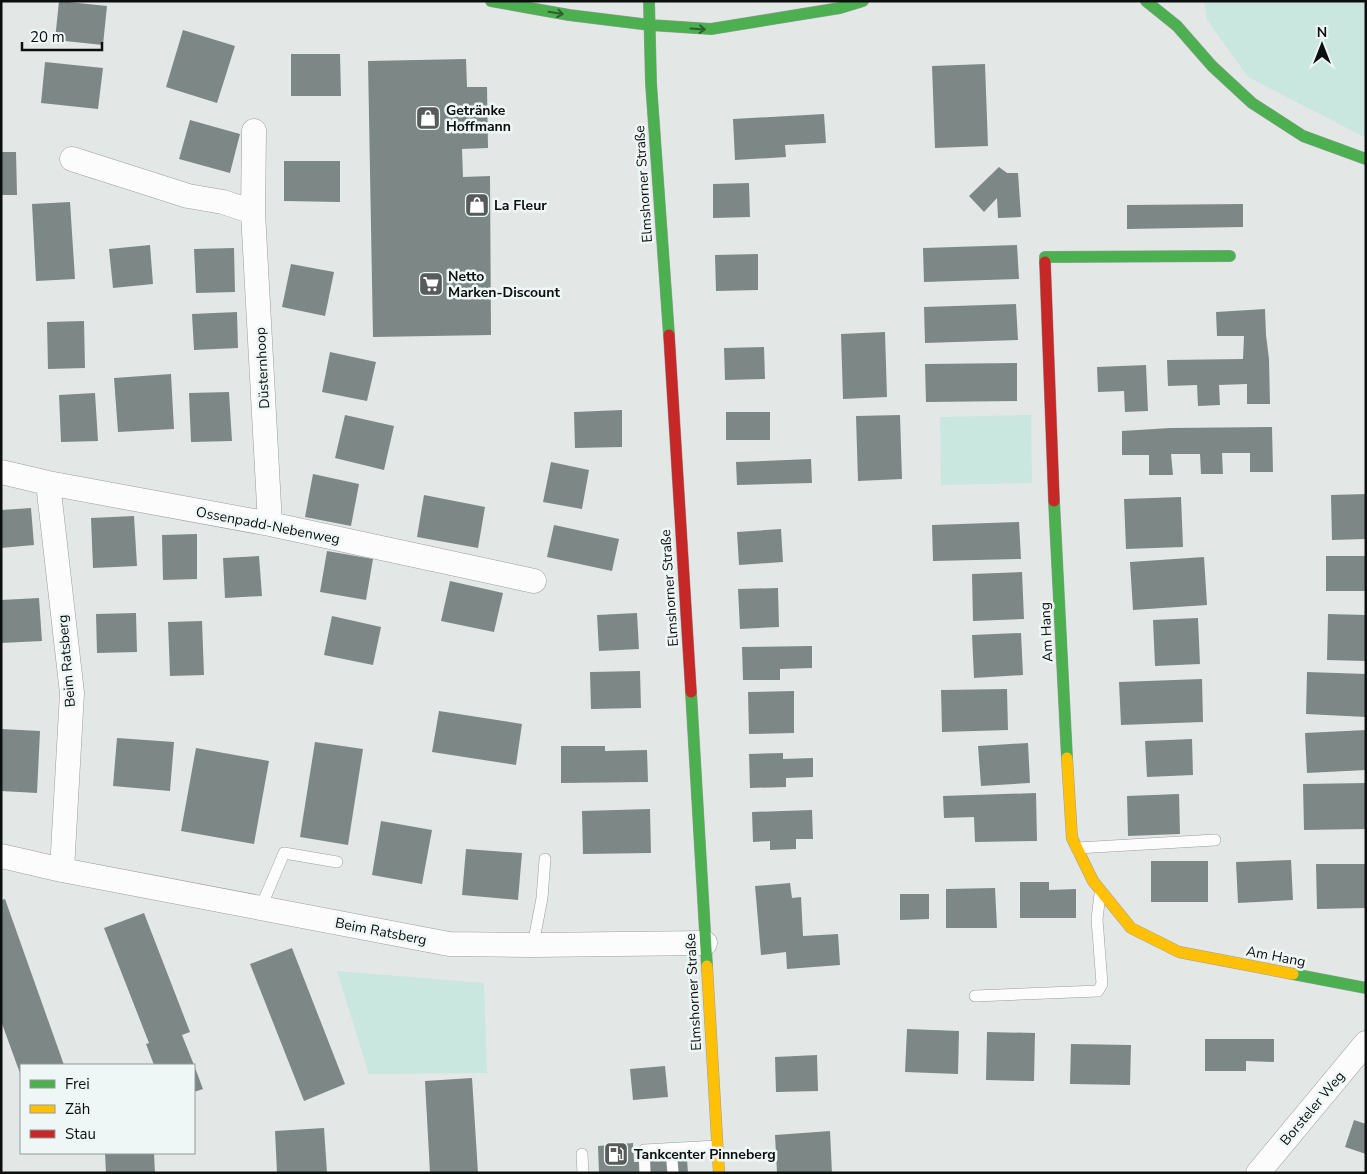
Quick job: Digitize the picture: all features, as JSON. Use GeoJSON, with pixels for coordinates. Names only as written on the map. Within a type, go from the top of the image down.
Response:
{"type":"FeatureCollection","features":[{"type":"Feature","properties":{"kind":"main road"},"geometry":{"type":"LineString","coordinates":[[491,1],[569,15],[711,30],[840,8],[862,1]]}},
{"type":"Feature","properties":{"kind":"main road","name":"Elmshorner Straße"},"geometry":{"type":"LineString","coordinates":[[649,1],[651,82],[670,346],[719,1173]]}},
{"type":"Feature","properties":{"kind":"main road"},"geometry":{"type":"LineString","coordinates":[[1146,1],[1177,26],[1212,66],[1252,103],[1303,136],[1366,159]]}},
{"type":"Feature","properties":{"kind":"main road"},"geometry":{"type":"LineString","coordinates":[[1172,10],[1177,26]]}},
{"type":"Feature","properties":{"kind":"main road","name":"Am Hang"},"geometry":{"type":"LineString","coordinates":[[1230,256],[1045,257],[1046,329],[1054,516],[1072,838],[1093,881],[1131,928],[1179,952],[1366,988]]}},
{"type":"Feature","properties":{"kind":"street","name":"Düsternhoop"},"geometry":{"type":"LineString","coordinates":[[254,131],[253,212],[270,524]]}},
{"type":"Feature","properties":{"kind":"street"},"geometry":{"type":"LineString","coordinates":[[72,159],[188,196],[223,202],[253,212]]}},
{"type":"Feature","properties":{"kind":"street","name":"Ossenpadd-Nebenweg"},"geometry":{"type":"LineString","coordinates":[[1,472],[270,524],[534,581]]}},
{"type":"Feature","properties":{"kind":"street","name":"Beim Ratsberg"},"geometry":{"type":"LineString","coordinates":[[48,482],[72,693],[62,870]]}},
{"type":"Feature","properties":{"kind":"street","name":"Beim Ratsberg"},"geometry":{"type":"LineString","coordinates":[[1,856],[62,870],[450,944],[705,943]]}},
{"type":"Feature","properties":{"kind":"street","name":"Borsteler Weg"},"geometry":{"type":"LineString","coordinates":[[1258,1173],[1366,1043]]}},
{"type":"Feature","properties":{"kind":"lane"},"geometry":{"type":"LineString","coordinates":[[1077,848],[1215,840]]}},
{"type":"Feature","properties":{"kind":"lane"},"geometry":{"type":"LineString","coordinates":[[261,908],[284,853],[337,862]]}},
{"type":"Feature","properties":{"kind":"lane"},"geometry":{"type":"LineString","coordinates":[[533,945],[542,898],[545,859]]}},
{"type":"Feature","properties":{"kind":"lane"},"geometry":{"type":"LineString","coordinates":[[975,996],[1098,991],[1102,984],[1097,919],[1100,890]]}},
{"type":"Feature","properties":{"kind":"lane"},"geometry":{"type":"LineString","coordinates":[[645,1173],[644,1150],[717,1146]]}},
{"type":"Feature","properties":{"kind":"lane"},"geometry":{"type":"LineString","coordinates":[[671,1149],[673,1173]]}},
{"type":"Feature","properties":{"kind":"lane"},"geometry":{"type":"LineString","coordinates":[[582,1154],[583,1173]]}},
{"type":"Feature","properties":{"kind":"green space"},"geometry":{"type":"Polygon","coordinates":[[[1204,1],[1366,1],[1366,138],[1248,77],[1207,20],[1204,1]]]}},
{"type":"Feature","properties":{"kind":"green space"},"geometry":{"type":"Polygon","coordinates":[[[1031,415],[1032,483],[941,485],[940,417],[1031,415]]]}},
{"type":"Feature","properties":{"kind":"green space"},"geometry":{"type":"Polygon","coordinates":[[[337,971],[484,983],[487,1073],[369,1074],[337,971]]]}},
{"type":"Feature","properties":{"kind":"building"},"geometry":{"type":"Polygon","coordinates":[[[59,1],[107,6],[103,45],[55,40],[59,1]]]}},
{"type":"Feature","properties":{"kind":"building"},"geometry":{"type":"Polygon","coordinates":[[[183,30],[235,46],[217,103],[166,87],[183,30]]]}},
{"type":"Feature","properties":{"kind":"building"},"geometry":{"type":"Polygon","coordinates":[[[291,54],[340,54],[341,96],[291,96],[291,54]]]}},
{"type":"Feature","properties":{"kind":"building","name":"Netto Marken-Discount"},"geometry":{"type":"Polygon","coordinates":[[[466,59],[467,87],[487,87],[488,148],[462,149],[463,177],[490,176],[491,335],[373,337],[368,61],[466,59]]]}},
{"type":"Feature","properties":{"kind":"building"},"geometry":{"type":"Polygon","coordinates":[[[45,62],[103,68],[98,109],[41,103],[45,62]]]}},
{"type":"Feature","properties":{"kind":"building"},"geometry":{"type":"Polygon","coordinates":[[[985,64],[988,146],[935,148],[932,66],[985,64]]]}},
{"type":"Feature","properties":{"kind":"building"},"geometry":{"type":"Polygon","coordinates":[[[824,114],[826,143],[785,145],[786,157],[735,160],[733,119],[824,114]]]}},
{"type":"Feature","properties":{"kind":"building"},"geometry":{"type":"Polygon","coordinates":[[[190,120],[240,134],[230,173],[179,159],[190,120]]]}},
{"type":"Feature","properties":{"kind":"building"},"geometry":{"type":"Polygon","coordinates":[[[1,152],[16,152],[17,195],[1,195],[1,152]]]}},
{"type":"Feature","properties":{"kind":"building"},"geometry":{"type":"Polygon","coordinates":[[[284,161],[340,161],[340,202],[284,201],[284,161]]]}},
{"type":"Feature","properties":{"kind":"building"},"geometry":{"type":"Polygon","coordinates":[[[999,167],[1007,173],[1018,173],[1021,217],[998,218],[997,198],[984,212],[969,196],[999,167]]]}},
{"type":"Feature","properties":{"kind":"building"},"geometry":{"type":"Polygon","coordinates":[[[749,183],[750,217],[713,218],[713,184],[749,183]]]}},
{"type":"Feature","properties":{"kind":"building"},"geometry":{"type":"Polygon","coordinates":[[[70,202],[75,279],[36,281],[32,204],[70,202]]]}},
{"type":"Feature","properties":{"kind":"building"},"geometry":{"type":"Polygon","coordinates":[[[1243,204],[1243,227],[1127,229],[1127,205],[1243,204]]]}},
{"type":"Feature","properties":{"kind":"building"},"geometry":{"type":"Polygon","coordinates":[[[150,245],[153,284],[113,288],[109,249],[150,245]]]}},
{"type":"Feature","properties":{"kind":"building"},"geometry":{"type":"Polygon","coordinates":[[[1017,245],[1019,279],[924,282],[923,248],[1017,245]]]}},
{"type":"Feature","properties":{"kind":"building"},"geometry":{"type":"Polygon","coordinates":[[[234,248],[235,292],[196,293],[194,249],[234,248]]]}},
{"type":"Feature","properties":{"kind":"building"},"geometry":{"type":"Polygon","coordinates":[[[758,254],[758,290],[716,291],[715,255],[758,254]]]}},
{"type":"Feature","properties":{"kind":"building"},"geometry":{"type":"Polygon","coordinates":[[[291,264],[334,272],[325,316],[282,307],[291,264]]]}},
{"type":"Feature","properties":{"kind":"building"},"geometry":{"type":"Polygon","coordinates":[[[1016,304],[1018,340],[925,343],[924,307],[1016,304]]]}},
{"type":"Feature","properties":{"kind":"building"},"geometry":{"type":"Polygon","coordinates":[[[1265,309],[1270,404],[1247,404],[1247,384],[1219,385],[1220,405],[1198,406],[1197,385],[1168,386],[1167,360],[1243,359],[1244,336],[1217,336],[1216,312],[1265,309]]]}},
{"type":"Feature","properties":{"kind":"building"},"geometry":{"type":"Polygon","coordinates":[[[237,312],[238,348],[194,350],[192,314],[237,312]]]}},
{"type":"Feature","properties":{"kind":"building"},"geometry":{"type":"Polygon","coordinates":[[[84,321],[85,368],[48,369],[47,322],[84,321]]]}},
{"type":"Feature","properties":{"kind":"building"},"geometry":{"type":"Polygon","coordinates":[[[885,332],[887,397],[843,399],[841,334],[885,332]]]}},
{"type":"Feature","properties":{"kind":"building"},"geometry":{"type":"Polygon","coordinates":[[[764,347],[765,379],[725,380],[724,348],[764,347]]]}},
{"type":"Feature","properties":{"kind":"building"},"geometry":{"type":"Polygon","coordinates":[[[330,352],[376,362],[367,401],[322,392],[330,352]]]}},
{"type":"Feature","properties":{"kind":"building"},"geometry":{"type":"Polygon","coordinates":[[[1017,363],[1017,401],[926,402],[925,364],[1017,363]]]}},
{"type":"Feature","properties":{"kind":"building"},"geometry":{"type":"Polygon","coordinates":[[[1146,365],[1148,411],[1125,412],[1124,391],[1098,392],[1097,367],[1146,365]]]}},
{"type":"Feature","properties":{"kind":"building"},"geometry":{"type":"Polygon","coordinates":[[[171,374],[174,429],[118,432],[114,378],[171,374]]]}},
{"type":"Feature","properties":{"kind":"building"},"geometry":{"type":"Polygon","coordinates":[[[229,392],[232,441],[191,442],[189,393],[229,392]]]}},
{"type":"Feature","properties":{"kind":"building"},"geometry":{"type":"Polygon","coordinates":[[[95,393],[98,441],[61,442],[59,395],[95,393]]]}},
{"type":"Feature","properties":{"kind":"building"},"geometry":{"type":"Polygon","coordinates":[[[622,410],[622,447],[575,448],[574,412],[622,410]]]}},
{"type":"Feature","properties":{"kind":"building"},"geometry":{"type":"Polygon","coordinates":[[[726,412],[770,412],[770,440],[726,440],[726,412]]]}},
{"type":"Feature","properties":{"kind":"building"},"geometry":{"type":"Polygon","coordinates":[[[345,415],[394,426],[384,470],[335,458],[345,415]]]}},
{"type":"Feature","properties":{"kind":"building"},"geometry":{"type":"Polygon","coordinates":[[[900,415],[902,479],[858,481],[856,416],[900,415]]]}},
{"type":"Feature","properties":{"kind":"building"},"geometry":{"type":"Polygon","coordinates":[[[1272,427],[1273,472],[1250,472],[1250,453],[1222,453],[1223,474],[1201,474],[1200,454],[1171,454],[1173,475],[1149,475],[1149,455],[1122,455],[1122,431],[1170,428],[1272,427]]]}},
{"type":"Feature","properties":{"kind":"building"},"geometry":{"type":"Polygon","coordinates":[[[811,459],[812,483],[737,485],[736,462],[811,459]]]}},
{"type":"Feature","properties":{"kind":"building"},"geometry":{"type":"Polygon","coordinates":[[[551,462],[589,470],[582,509],[543,502],[551,462]]]}},
{"type":"Feature","properties":{"kind":"building"},"geometry":{"type":"Polygon","coordinates":[[[313,474],[359,484],[351,526],[305,517],[313,474]]]}},
{"type":"Feature","properties":{"kind":"building"},"geometry":{"type":"Polygon","coordinates":[[[1366,494],[1366,539],[1332,540],[1331,495],[1366,494]]]}},
{"type":"Feature","properties":{"kind":"building"},"geometry":{"type":"Polygon","coordinates":[[[424,495],[485,507],[478,548],[417,537],[424,495]]]}},
{"type":"Feature","properties":{"kind":"building"},"geometry":{"type":"Polygon","coordinates":[[[1181,497],[1183,547],[1126,549],[1124,499],[1181,497]]]}},
{"type":"Feature","properties":{"kind":"building"},"geometry":{"type":"Polygon","coordinates":[[[31,508],[34,545],[1,548],[1,510],[31,508]]]}},
{"type":"Feature","properties":{"kind":"building"},"geometry":{"type":"Polygon","coordinates":[[[134,516],[137,566],[93,568],[91,518],[134,516]]]}},
{"type":"Feature","properties":{"kind":"building"},"geometry":{"type":"Polygon","coordinates":[[[1019,522],[1021,559],[933,561],[932,525],[1019,522]]]}},
{"type":"Feature","properties":{"kind":"building"},"geometry":{"type":"Polygon","coordinates":[[[554,525],[619,539],[612,571],[547,557],[554,525]]]}},
{"type":"Feature","properties":{"kind":"building"},"geometry":{"type":"Polygon","coordinates":[[[781,529],[783,562],[739,565],[737,532],[781,529]]]}},
{"type":"Feature","properties":{"kind":"building"},"geometry":{"type":"Polygon","coordinates":[[[197,534],[197,579],[163,580],[162,535],[197,534]]]}},
{"type":"Feature","properties":{"kind":"building"},"geometry":{"type":"Polygon","coordinates":[[[327,551],[373,559],[366,600],[320,592],[327,551]]]}},
{"type":"Feature","properties":{"kind":"building"},"geometry":{"type":"Polygon","coordinates":[[[259,556],[262,596],[225,598],[223,558],[259,556]]]}},
{"type":"Feature","properties":{"kind":"building"},"geometry":{"type":"Polygon","coordinates":[[[1326,556],[1366,556],[1366,591],[1326,591],[1326,556]]]}},
{"type":"Feature","properties":{"kind":"building"},"geometry":{"type":"Polygon","coordinates":[[[1204,557],[1207,605],[1133,610],[1130,562],[1204,557]]]}},
{"type":"Feature","properties":{"kind":"building"},"geometry":{"type":"Polygon","coordinates":[[[1022,572],[1024,619],[973,621],[972,574],[1022,572]]]}},
{"type":"Feature","properties":{"kind":"building"},"geometry":{"type":"Polygon","coordinates":[[[450,581],[503,593],[494,632],[441,621],[450,581]]]}},
{"type":"Feature","properties":{"kind":"building"},"geometry":{"type":"Polygon","coordinates":[[[778,588],[779,627],[740,629],[738,589],[778,588]]]}},
{"type":"Feature","properties":{"kind":"building"},"geometry":{"type":"Polygon","coordinates":[[[39,598],[42,641],[1,643],[1,600],[39,598]]]}},
{"type":"Feature","properties":{"kind":"building"},"geometry":{"type":"Polygon","coordinates":[[[136,613],[137,652],[97,653],[96,614],[136,613]]]}},
{"type":"Feature","properties":{"kind":"building"},"geometry":{"type":"Polygon","coordinates":[[[637,613],[639,649],[599,651],[597,615],[637,613]]]}},
{"type":"Feature","properties":{"kind":"building"},"geometry":{"type":"Polygon","coordinates":[[[1328,614],[1366,615],[1366,661],[1327,660],[1328,614]]]}},
{"type":"Feature","properties":{"kind":"building"},"geometry":{"type":"Polygon","coordinates":[[[332,616],[381,627],[373,665],[324,655],[332,616]]]}},
{"type":"Feature","properties":{"kind":"building"},"geometry":{"type":"Polygon","coordinates":[[[1198,618],[1200,664],[1155,666],[1153,620],[1198,618]]]}},
{"type":"Feature","properties":{"kind":"building"},"geometry":{"type":"Polygon","coordinates":[[[202,621],[204,675],[170,676],[168,622],[202,621]]]}},
{"type":"Feature","properties":{"kind":"building"},"geometry":{"type":"Polygon","coordinates":[[[1021,633],[1023,675],[974,678],[972,635],[1021,633]]]}},
{"type":"Feature","properties":{"kind":"building"},"geometry":{"type":"Polygon","coordinates":[[[812,646],[812,668],[780,669],[780,680],[743,680],[742,647],[812,646]]]}},
{"type":"Feature","properties":{"kind":"building"},"geometry":{"type":"Polygon","coordinates":[[[640,671],[641,708],[591,709],[590,672],[640,671]]]}},
{"type":"Feature","properties":{"kind":"building"},"geometry":{"type":"Polygon","coordinates":[[[1307,672],[1366,674],[1366,717],[1306,714],[1307,672]]]}},
{"type":"Feature","properties":{"kind":"building"},"geometry":{"type":"Polygon","coordinates":[[[1202,679],[1203,722],[1121,725],[1119,682],[1202,679]]]}},
{"type":"Feature","properties":{"kind":"building"},"geometry":{"type":"Polygon","coordinates":[[[1007,689],[1008,730],[942,732],[941,690],[1007,689]]]}},
{"type":"Feature","properties":{"kind":"building"},"geometry":{"type":"Polygon","coordinates":[[[794,691],[794,733],[749,734],[748,692],[794,691]]]}},
{"type":"Feature","properties":{"kind":"building"},"geometry":{"type":"Polygon","coordinates":[[[439,711],[522,724],[516,765],[432,752],[439,711]]]}},
{"type":"Feature","properties":{"kind":"building"},"geometry":{"type":"Polygon","coordinates":[[[1,729],[40,731],[37,793],[1,791],[1,729]]]}},
{"type":"Feature","properties":{"kind":"building"},"geometry":{"type":"Polygon","coordinates":[[[1366,730],[1366,770],[1307,773],[1305,733],[1366,730]]]}},
{"type":"Feature","properties":{"kind":"building"},"geometry":{"type":"Polygon","coordinates":[[[117,738],[174,742],[170,791],[113,786],[117,738]]]}},
{"type":"Feature","properties":{"kind":"building"},"geometry":{"type":"Polygon","coordinates":[[[1192,739],[1193,775],[1147,777],[1145,741],[1192,739]]]}},
{"type":"Feature","properties":{"kind":"building"},"geometry":{"type":"Polygon","coordinates":[[[315,742],[363,749],[348,845],[300,837],[315,742]]]}},
{"type":"Feature","properties":{"kind":"building"},"geometry":{"type":"Polygon","coordinates":[[[1028,743],[1030,783],[981,786],[978,746],[1028,743]]]}},
{"type":"Feature","properties":{"kind":"building"},"geometry":{"type":"Polygon","coordinates":[[[561,746],[605,746],[605,751],[647,750],[648,782],[561,783],[561,746]]]}},
{"type":"Feature","properties":{"kind":"building"},"geometry":{"type":"Polygon","coordinates":[[[196,748],[269,761],[254,844],[181,831],[196,748]]]}},
{"type":"Feature","properties":{"kind":"building"},"geometry":{"type":"Polygon","coordinates":[[[783,753],[783,759],[813,758],[813,777],[786,778],[786,787],[750,788],[749,754],[783,753]]]}},
{"type":"Feature","properties":{"kind":"building"},"geometry":{"type":"Polygon","coordinates":[[[1366,783],[1366,829],[1304,830],[1303,784],[1366,783]]]}},
{"type":"Feature","properties":{"kind":"building"},"geometry":{"type":"Polygon","coordinates":[[[1036,793],[1037,841],[975,842],[974,817],[944,818],[943,796],[1036,793]]]}},
{"type":"Feature","properties":{"kind":"building"},"geometry":{"type":"Polygon","coordinates":[[[1179,794],[1180,834],[1128,836],[1127,796],[1179,794]]]}},
{"type":"Feature","properties":{"kind":"building"},"geometry":{"type":"Polygon","coordinates":[[[650,809],[651,853],[583,854],[582,811],[650,809]]]}},
{"type":"Feature","properties":{"kind":"building"},"geometry":{"type":"Polygon","coordinates":[[[812,810],[813,839],[796,839],[796,849],[770,850],[770,841],[753,842],[752,812],[812,810]]]}},
{"type":"Feature","properties":{"kind":"building"},"geometry":{"type":"Polygon","coordinates":[[[381,821],[432,830],[422,884],[372,875],[381,821]]]}},
{"type":"Feature","properties":{"kind":"building"},"geometry":{"type":"Polygon","coordinates":[[[466,849],[522,853],[518,900],[462,895],[466,849]]]}},
{"type":"Feature","properties":{"kind":"building"},"geometry":{"type":"Polygon","coordinates":[[[1291,860],[1293,900],[1238,903],[1236,862],[1291,860]]]}},
{"type":"Feature","properties":{"kind":"building"},"geometry":{"type":"Polygon","coordinates":[[[1151,861],[1208,861],[1208,902],[1151,902],[1151,861]]]}},
{"type":"Feature","properties":{"kind":"building"},"geometry":{"type":"Polygon","coordinates":[[[1316,864],[1366,864],[1366,908],[1317,909],[1316,864]]]}},
{"type":"Feature","properties":{"kind":"building"},"geometry":{"type":"Polygon","coordinates":[[[1020,882],[1049,882],[1049,890],[1076,889],[1076,918],[1020,918],[1020,882]]]}},
{"type":"Feature","properties":{"kind":"building"},"geometry":{"type":"Polygon","coordinates":[[[790,883],[792,898],[801,897],[803,936],[838,934],[840,965],[787,969],[786,952],[761,955],[755,886],[790,883]]]}},
{"type":"Feature","properties":{"kind":"building"},"geometry":{"type":"Polygon","coordinates":[[[995,888],[997,928],[946,928],[946,889],[995,888]]]}},
{"type":"Feature","properties":{"kind":"building"},"geometry":{"type":"Polygon","coordinates":[[[900,894],[929,894],[929,919],[900,920],[900,894]]]}},
{"type":"Feature","properties":{"kind":"building"},"geometry":{"type":"Polygon","coordinates":[[[5,899],[64,1064],[20,1064],[20,1073],[1,1021],[1,900],[5,899]]]}},
{"type":"Feature","properties":{"kind":"building"},"geometry":{"type":"Polygon","coordinates":[[[144,913],[190,1032],[182,1035],[194,1064],[154,1064],[146,1044],[149,1043],[104,928],[144,913]]]}},
{"type":"Feature","properties":{"kind":"building"},"geometry":{"type":"Polygon","coordinates":[[[292,948],[345,1084],[304,1101],[250,964],[292,948]]]}},
{"type":"Feature","properties":{"kind":"building"},"geometry":{"type":"Polygon","coordinates":[[[907,1029],[959,1031],[958,1074],[905,1072],[907,1029]]]}},
{"type":"Feature","properties":{"kind":"building"},"geometry":{"type":"Polygon","coordinates":[[[987,1032],[1035,1033],[1034,1081],[986,1080],[987,1032]]]}},
{"type":"Feature","properties":{"kind":"building"},"geometry":{"type":"Polygon","coordinates":[[[1205,1039],[1274,1039],[1274,1062],[1246,1061],[1246,1071],[1205,1071],[1205,1039]]]}},
{"type":"Feature","properties":{"kind":"building"},"geometry":{"type":"Polygon","coordinates":[[[1071,1044],[1131,1045],[1130,1085],[1070,1084],[1071,1044]]]}},
{"type":"Feature","properties":{"kind":"building"},"geometry":{"type":"Polygon","coordinates":[[[817,1055],[818,1091],[776,1092],[775,1057],[817,1055]]]}},
{"type":"Feature","properties":{"kind":"building"},"geometry":{"type":"Polygon","coordinates":[[[665,1066],[668,1097],[633,1100],[630,1069],[665,1066]]]}},
{"type":"Feature","properties":{"kind":"building"},"geometry":{"type":"Polygon","coordinates":[[[195,1068],[203,1089],[195,1092],[195,1068]]]}},
{"type":"Feature","properties":{"kind":"building"},"geometry":{"type":"Polygon","coordinates":[[[472,1078],[478,1173],[430,1173],[425,1081],[472,1078]]]}},
{"type":"Feature","properties":{"kind":"building"},"geometry":{"type":"Polygon","coordinates":[[[1354,1120],[1366,1124],[1366,1154],[1345,1147],[1354,1120]]]}},
{"type":"Feature","properties":{"kind":"building"},"geometry":{"type":"Polygon","coordinates":[[[324,1128],[327,1173],[277,1173],[275,1131],[324,1128]]]}},
{"type":"Feature","properties":{"kind":"building"},"geometry":{"type":"Polygon","coordinates":[[[830,1131],[832,1173],[777,1173],[775,1135],[830,1131]]]}},
{"type":"Feature","properties":{"kind":"building"},"geometry":{"type":"Polygon","coordinates":[[[633,1143],[634,1162],[687,1159],[688,1173],[599,1173],[598,1146],[633,1143]]]}},
{"type":"Feature","properties":{"kind":"building"},"geometry":{"type":"Polygon","coordinates":[[[105,1154],[154,1154],[155,1173],[106,1173],[105,1154]]]}},
{"type":"Feature","properties":{"kind":"traffic: fast"},"geometry":{"type":"LineString","coordinates":[[491,1],[569,15],[650,25],[711,29],[840,8],[863,1]]}},
{"type":"Feature","properties":{"kind":"traffic: fast"},"geometry":{"type":"LineString","coordinates":[[649,1],[651,83],[669,335]]}},
{"type":"Feature","properties":{"kind":"traffic: fast"},"geometry":{"type":"LineString","coordinates":[[1146,1],[1177,26],[1212,66],[1252,103],[1303,136],[1366,159]]}},
{"type":"Feature","properties":{"kind":"traffic: fast"},"geometry":{"type":"LineString","coordinates":[[1045,262],[1045,257],[1230,256]]}},
{"type":"Feature","properties":{"kind":"traffic: fast"},"geometry":{"type":"LineString","coordinates":[[1054,501],[1067,758]]}},
{"type":"Feature","properties":{"kind":"traffic: fast"},"geometry":{"type":"LineString","coordinates":[[691,692],[707,966]]}},
{"type":"Feature","properties":{"kind":"traffic: fast"},"geometry":{"type":"LineString","coordinates":[[1293,974],[1366,988]]}},
{"type":"Feature","properties":{"kind":"traffic: slow"},"geometry":{"type":"LineString","coordinates":[[1067,758],[1072,838],[1093,881],[1131,928],[1179,952],[1293,974]]}},
{"type":"Feature","properties":{"kind":"traffic: slow"},"geometry":{"type":"LineString","coordinates":[[707,966],[719,1173]]}},
{"type":"Feature","properties":{"kind":"traffic: jam"},"geometry":{"type":"LineString","coordinates":[[1045,262],[1054,501]]}},
{"type":"Feature","properties":{"kind":"traffic: jam"},"geometry":{"type":"LineString","coordinates":[[669,335],[691,692]]}},
{"type":"Feature","properties":{"kind":"place","name":"Getränke Hoffmann"},"geometry":{"type":"Point","coordinates":[428,118]}},
{"type":"Feature","properties":{"kind":"place","name":"La Fleur"},"geometry":{"type":"Point","coordinates":[477,205]}},
{"type":"Feature","properties":{"kind":"place","name":"Netto Marken-Discount"},"geometry":{"type":"Point","coordinates":[431,284]}},
{"type":"Feature","properties":{"kind":"place","name":"Tankcenter Pinneberg"},"geometry":{"type":"Point","coordinates":[616,1154]}}]}
